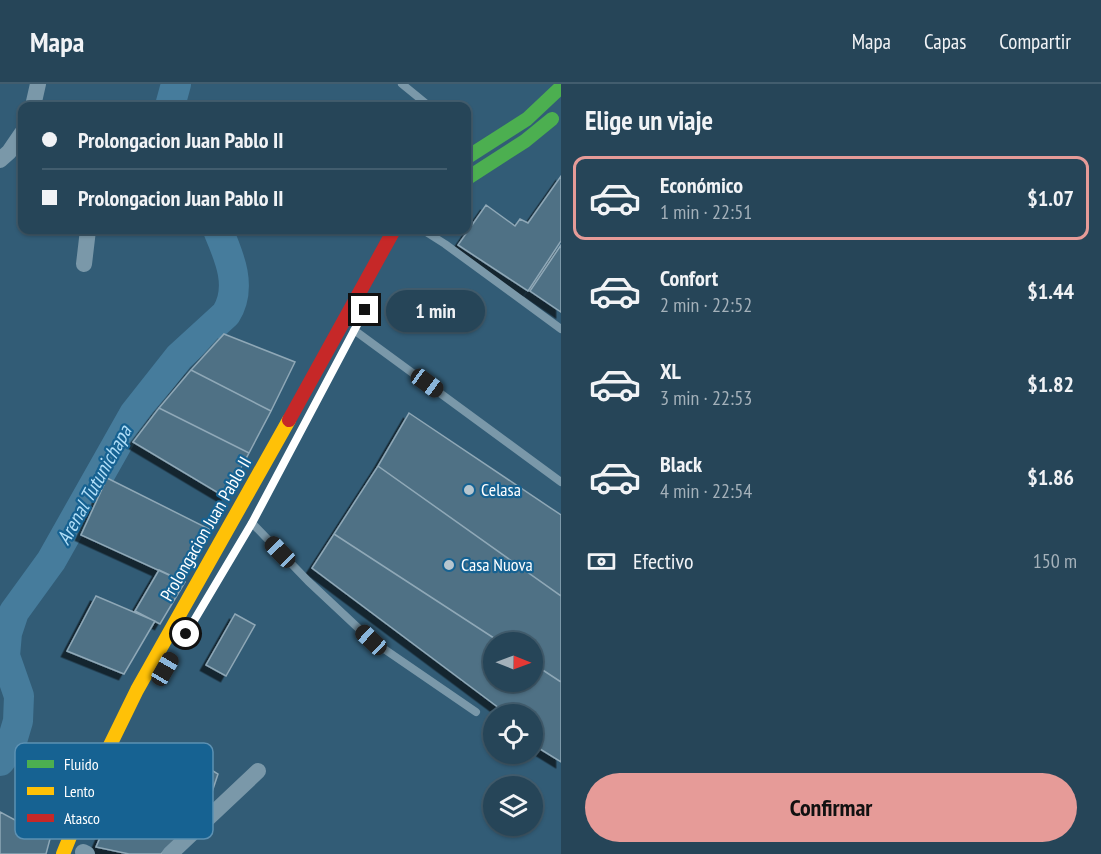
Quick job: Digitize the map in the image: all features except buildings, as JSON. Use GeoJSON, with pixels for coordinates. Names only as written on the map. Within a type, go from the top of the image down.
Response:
{"type":"FeatureCollection","features":[{"type":"Feature","properties":{"kind":"main road"},"geometry":{"type":"LineString","coordinates":[[471,152],[476,146],[527,119],[561,87]]}},
{"type":"Feature","properties":{"kind":"main road"},"geometry":{"type":"LineString","coordinates":[[471,176],[525,141],[561,111]]}},
{"type":"Feature","properties":{"kind":"main road","name":"Prolongacion Juan Pablo II"},"geometry":{"type":"LineString","coordinates":[[111,743],[137,690],[392,234]]}},
{"type":"Feature","properties":{"kind":"main road"},"geometry":{"type":"LineString","coordinates":[[352,335],[402,245]]}},
{"type":"Feature","properties":{"kind":"main road","name":"Prolongacion Juan Pablo II"},"geometry":{"type":"LineString","coordinates":[[63,854],[69,839]]}},
{"type":"Feature","properties":{"kind":"street"},"geometry":{"type":"LineString","coordinates":[[34,102],[38,84]]}},
{"type":"Feature","properties":{"kind":"street"},"geometry":{"type":"LineString","coordinates":[[0,160],[18,141]]}},
{"type":"Feature","properties":{"kind":"street"},"geometry":{"type":"LineString","coordinates":[[84,264],[88,234]]}},
{"type":"Feature","properties":{"kind":"street"},"geometry":{"type":"LineString","coordinates":[[213,813],[258,771]]}},
{"type":"Feature","properties":{"kind":"street"},"geometry":{"type":"LineString","coordinates":[[170,854],[186,839]]}},
{"type":"Feature","properties":{"kind":"lane"},"geometry":{"type":"LineString","coordinates":[[402,84],[424,102]]}},
{"type":"Feature","properties":{"kind":"lane"},"geometry":{"type":"LineString","coordinates":[[429,234],[561,329]]}},
{"type":"Feature","properties":{"kind":"lane"},"geometry":{"type":"LineString","coordinates":[[352,335],[561,482]]}},
{"type":"Feature","properties":{"kind":"lane"},"geometry":{"type":"LineString","coordinates":[[252,523],[308,581],[371,640],[476,712]]}},
{"type":"Feature","properties":{"kind":"waterway","name":"Arenal Tutunichapa"},"geometry":{"type":"LineString","coordinates":[[171,102],[176,84]]}},
{"type":"Feature","properties":{"kind":"waterway","name":"Arenal Tutunichapa"},"geometry":{"type":"LineString","coordinates":[[0,761],[10,748],[18,721],[19,696],[5,656],[7,633],[14,612],[51,561],[134,414],[179,357],[226,314],[231,304],[234,282],[230,261],[220,234]]}},
{"type":"Feature","properties":{"kind":"traffic: fast"},"geometry":{"type":"LineString","coordinates":[[471,155],[527,119],[561,87]]}},
{"type":"Feature","properties":{"kind":"traffic: fast"},"geometry":{"type":"LineString","coordinates":[[471,176],[525,141],[552,119]]}},
{"type":"Feature","properties":{"kind":"traffic: slow"},"geometry":{"type":"LineString","coordinates":[[111,743],[137,690],[289,420]]}},
{"type":"Feature","properties":{"kind":"traffic: slow"},"geometry":{"type":"LineString","coordinates":[[63,854],[69,839]]}},
{"type":"Feature","properties":{"kind":"traffic: jam"},"geometry":{"type":"LineString","coordinates":[[289,420],[392,234]]}},
{"type":"Feature","properties":{"kind":"place","name":"Celasa"},"geometry":{"type":"Point","coordinates":[469,490]}},
{"type":"Feature","properties":{"kind":"place","name":"Casa Nuova"},"geometry":{"type":"Point","coordinates":[449,565]}},
{"type":"Feature","properties":{"kind":"route"},"geometry":{"type":"LineString","coordinates":[[186,634],[252,523],[365,310]]}}]}
